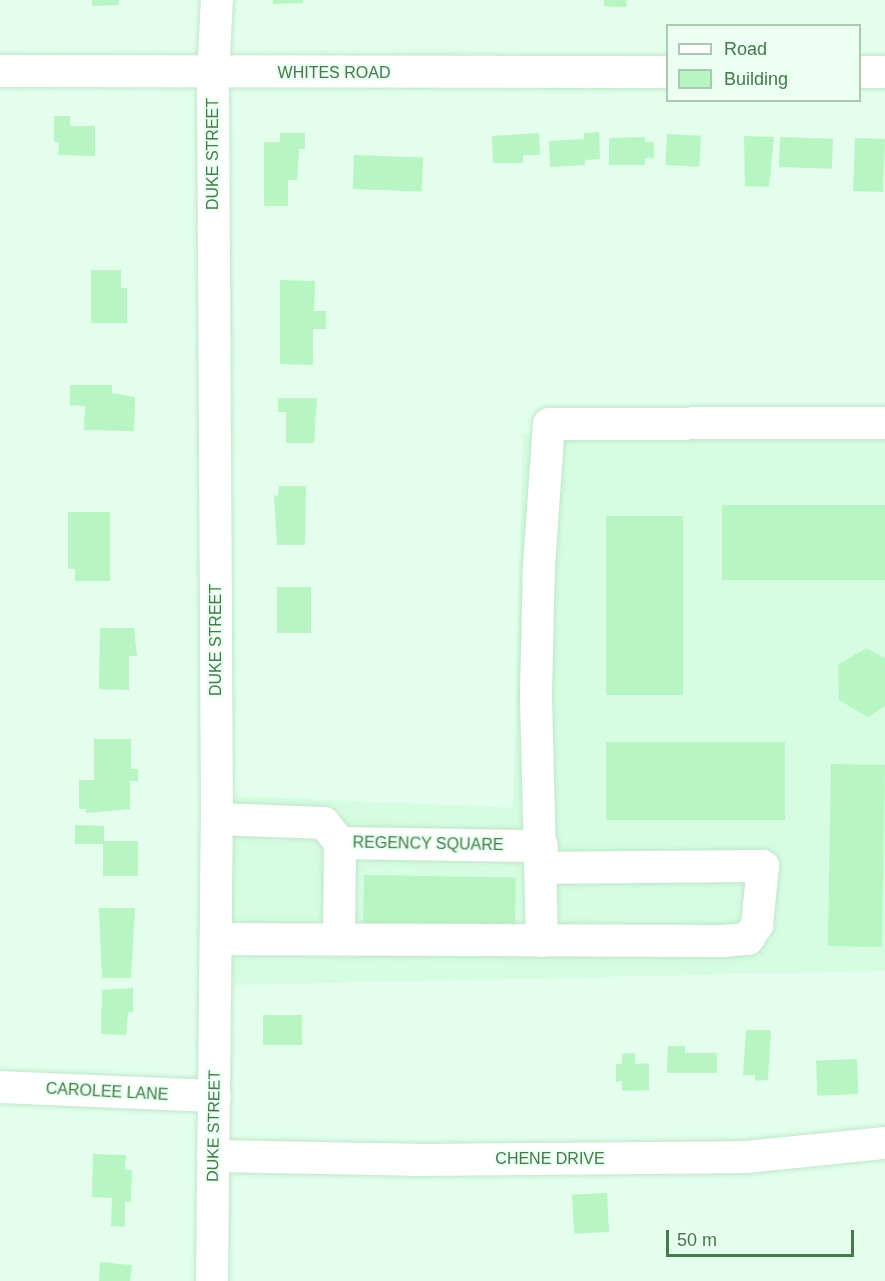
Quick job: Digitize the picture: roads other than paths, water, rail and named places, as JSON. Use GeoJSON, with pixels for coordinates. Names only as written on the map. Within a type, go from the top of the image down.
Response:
{"type":"FeatureCollection","features":[{"type":"Feature","properties":{"kind":"street","name":"DUKE STREET"},"geometry":{"type":"LineString","coordinates":[[212,1281],[217,819],[213,73],[217,0]]}},
{"type":"Feature","properties":{"kind":"street","name":"WHITES ROAD"},"geometry":{"type":"LineString","coordinates":[[0,71],[666,72]]}},
{"type":"Feature","properties":{"kind":"street"},"geometry":{"type":"LineString","coordinates":[[861,72],[885,72]]}},
{"type":"Feature","properties":{"kind":"street"},"geometry":{"type":"LineString","coordinates":[[216,939],[542,941],[542,857],[536,695],[539,566],[549,424],[885,423]]}},
{"type":"Feature","properties":{"kind":"street","name":"REGENCY SQUARE"},"geometry":{"type":"LineString","coordinates":[[217,819],[324,823],[340,843],[542,857],[763,866],[757,925],[748,939],[542,941]]}},
{"type":"Feature","properties":{"kind":"street"},"geometry":{"type":"LineString","coordinates":[[339,938],[340,843]]}},
{"type":"Feature","properties":{"kind":"street","name":"CAROLEE LANE"},"geometry":{"type":"LineString","coordinates":[[0,1087],[215,1096]]}},
{"type":"Feature","properties":{"kind":"street","name":"CHENE DRIVE"},"geometry":{"type":"LineString","coordinates":[[213,1156],[414,1160],[746,1157],[885,1143]]}}]}
